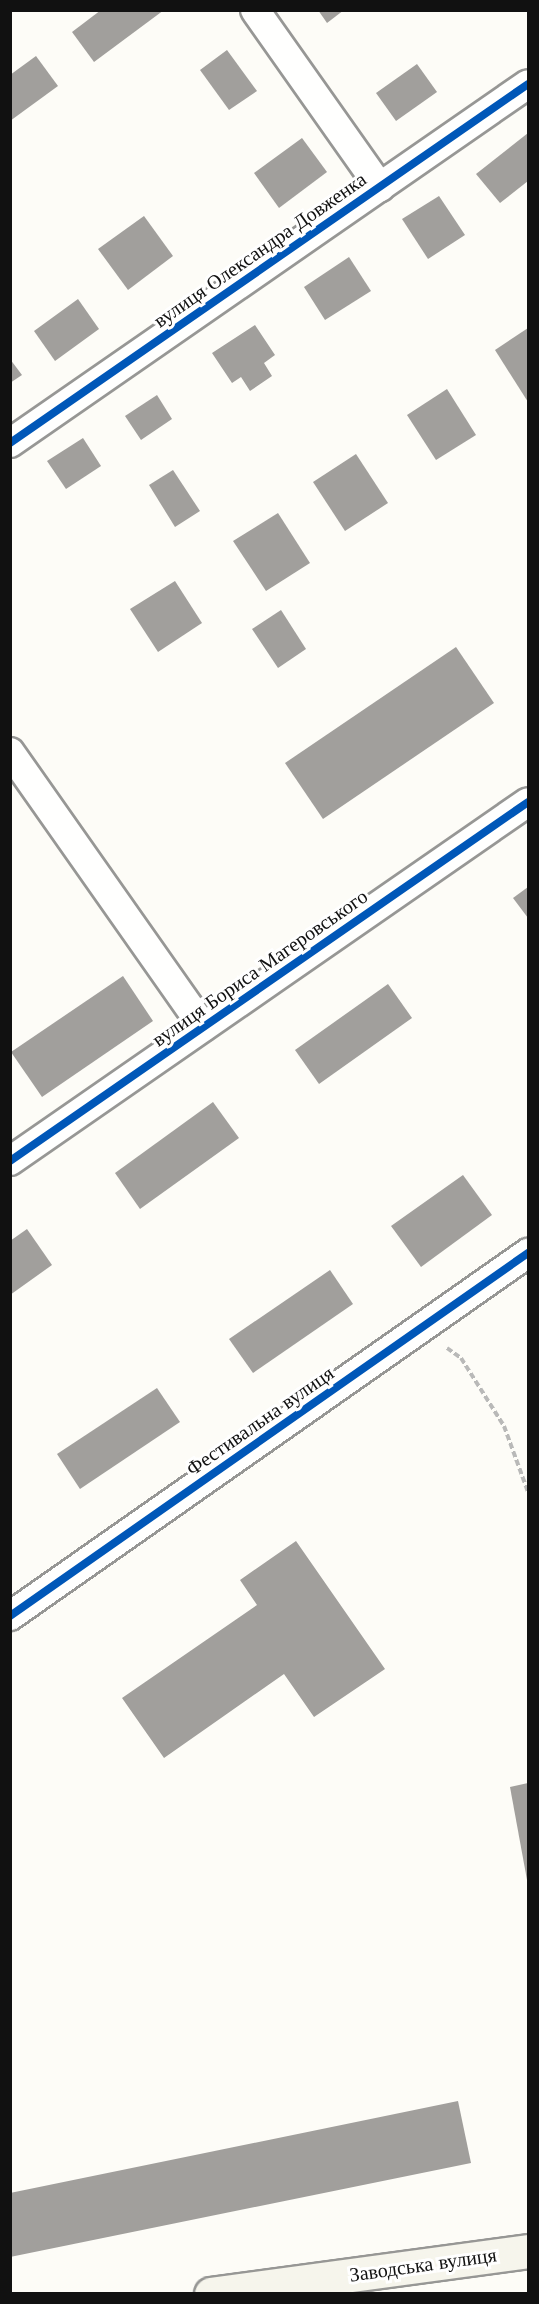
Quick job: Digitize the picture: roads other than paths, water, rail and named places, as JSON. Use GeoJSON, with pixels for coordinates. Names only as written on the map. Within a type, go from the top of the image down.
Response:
{"type":"FeatureCollection","features":[{"type":"Feature","properties":{"kind":"street"},"geometry":{"type":"LineString","coordinates":[[255,10],[380,187]]}},
{"type":"Feature","properties":{"kind":"street","name":"вулиця Олександра Довженка"},"geometry":{"type":"LineString","coordinates":[[10,443],[528,84]]}},
{"type":"Feature","properties":{"kind":"street"},"geometry":{"type":"LineString","coordinates":[[10,752],[203,1027]]}},
{"type":"Feature","properties":{"kind":"street","name":"вулиця Бориса Магеровського"},"geometry":{"type":"LineString","coordinates":[[10,1161],[528,802]]}},
{"type":"Feature","properties":{"kind":"street","name":"Фестивальна вулиця"},"geometry":{"type":"LineString","coordinates":[[10,1616],[528,1253]]}},
{"type":"Feature","properties":{"kind":"street","name":"Заводська вулиця"},"geometry":{"type":"LineString","coordinates":[[211,2294],[528,2251]]}}]}
